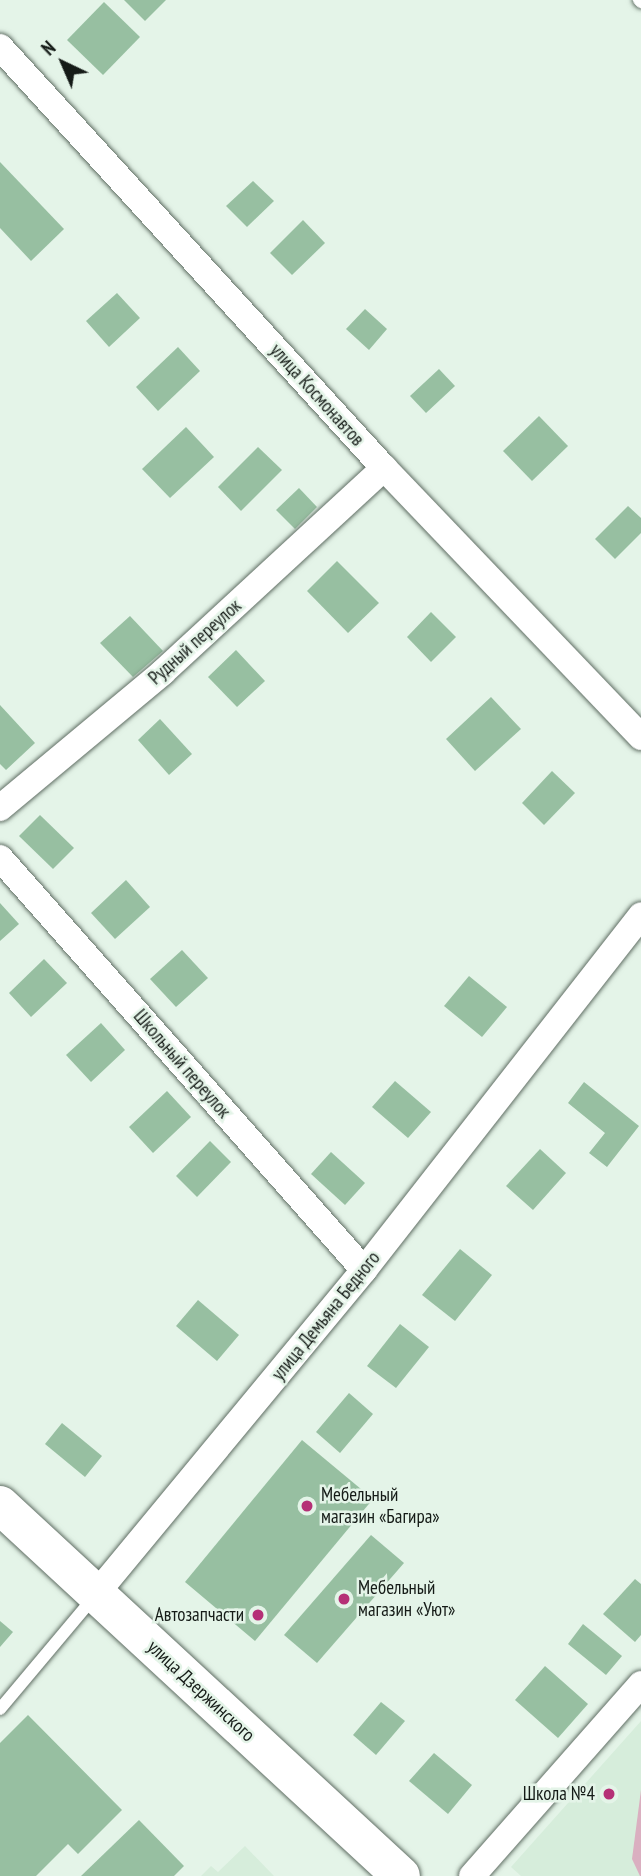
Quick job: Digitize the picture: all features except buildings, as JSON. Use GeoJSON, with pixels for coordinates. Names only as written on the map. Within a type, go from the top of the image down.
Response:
{"type":"FeatureCollection","features":[{"type":"Feature","properties":{"kind":"main road","name":"улица Дзержинского"},"geometry":{"type":"LineString","coordinates":[[0,1506],[401,1876]]}},
{"type":"Feature","properties":{"kind":"street","name":"улица Космонавтов"},"geometry":{"type":"LineString","coordinates":[[0,47],[384,468],[641,737]]}},
{"type":"Feature","properties":{"kind":"street","name":"Рудный переулок"},"geometry":{"type":"LineString","coordinates":[[0,808],[163,672],[384,468]]}},
{"type":"Feature","properties":{"kind":"street","name":"Школьный переулок"},"geometry":{"type":"LineString","coordinates":[[0,858],[364,1270]]}},
{"type":"Feature","properties":{"kind":"street","name":"улица Демьяна Бедного"},"geometry":{"type":"LineString","coordinates":[[96,1594],[364,1270],[641,915]]}},
{"type":"Feature","properties":{"kind":"street"},"geometry":{"type":"LineString","coordinates":[[472,1876],[641,1684]]}},
{"type":"Feature","properties":{"kind":"lane","name":"улица Демьяна Бедного"},"geometry":{"type":"LineString","coordinates":[[0,1709],[96,1594]]}},
{"type":"Feature","properties":{"kind":"shaded area","name":"Школа №4"},"geometry":{"type":"Polygon","coordinates":[[[641,1721],[641,1876],[521,1876],[511,1867],[641,1721]]]}},
{"type":"Feature","properties":{"kind":"shaded area"},"geometry":{"type":"Polygon","coordinates":[[[641,1790],[641,1876],[640,1876],[632,1859],[641,1790]]]}},
{"type":"Feature","properties":{"kind":"shaded area"},"geometry":{"type":"Polygon","coordinates":[[[245,1846],[274,1876],[201,1876],[211,1866],[218,1872],[245,1846]]]}},
{"type":"Feature","properties":{"kind":"place","name":"Мебельный магазин «Багира»"},"geometry":{"type":"Point","coordinates":[307,1506]}},
{"type":"Feature","properties":{"kind":"place","name":"Мебельный магазин «Уют»"},"geometry":{"type":"Point","coordinates":[344,1599]}},
{"type":"Feature","properties":{"kind":"place","name":"Автозапчасти"},"geometry":{"type":"Point","coordinates":[258,1615]}},
{"type":"Feature","properties":{"kind":"place","name":"Школа №4"},"geometry":{"type":"Point","coordinates":[609,1794]}}]}
